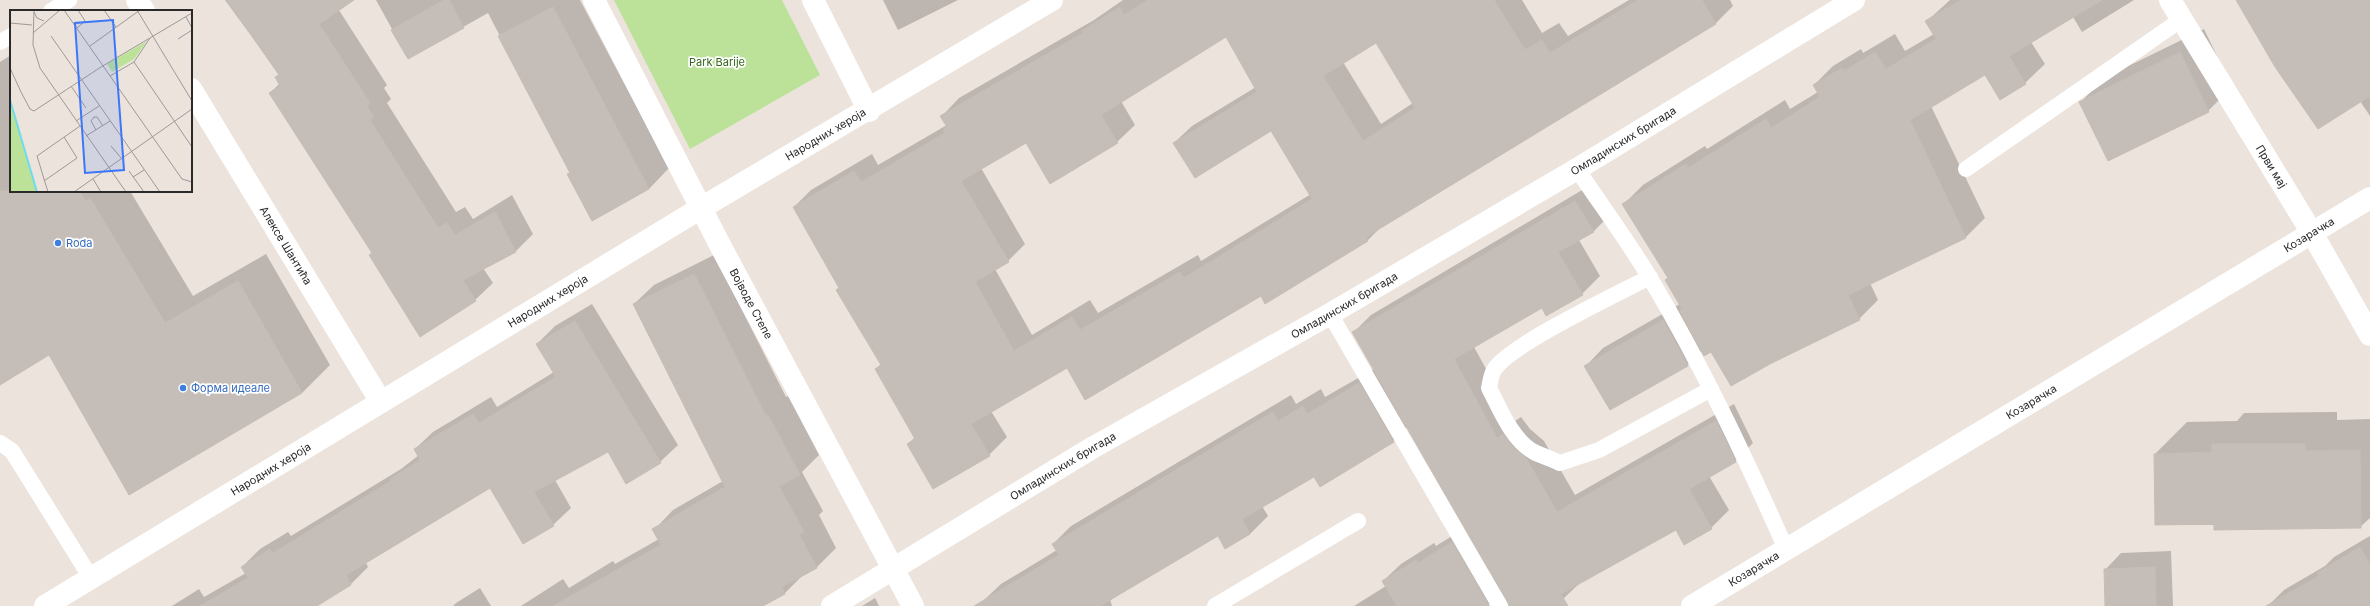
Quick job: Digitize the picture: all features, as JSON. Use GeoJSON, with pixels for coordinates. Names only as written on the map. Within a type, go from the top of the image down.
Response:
{"type":"FeatureCollection","features":[{"type":"Feature","properties":{"kind":"street"},"geometry":{"type":"LineString","coordinates":[[137,0],[143,10]]}},
{"type":"Feature","properties":{"kind":"street","name":"Војводе Степе"},"geometry":{"type":"LineString","coordinates":[[594,0],[701,208],[913,606]]}},
{"type":"Feature","properties":{"kind":"street"},"geometry":{"type":"LineString","coordinates":[[813,0],[869,111]]}},
{"type":"Feature","properties":{"kind":"street","name":"Народних хероја"},"geometry":{"type":"LineString","coordinates":[[45,606],[701,208],[869,111],[1052,0]]}},
{"type":"Feature","properties":{"kind":"street","name":"Омладинских бригада"},"geometry":{"type":"LineString","coordinates":[[832,606],[1092,448],[1330,314],[1577,169],[1854,0]]}},
{"type":"Feature","properties":{"kind":"street","name":"Први мај"},"geometry":{"type":"LineString","coordinates":[[2170,0],[2312,233],[2370,335]]}},
{"type":"Feature","properties":{"kind":"street","name":"Алексе Шантића"},"geometry":{"type":"LineString","coordinates":[[192,91],[381,402]]}},
{"type":"Feature","properties":{"kind":"street","name":"Козарачка"},"geometry":{"type":"LineString","coordinates":[[1692,606],[2370,198]]}},
{"type":"Feature","properties":{"kind":"lane"},"geometry":{"type":"LineString","coordinates":[[53,10],[69,0]]}},
{"type":"Feature","properties":{"kind":"lane"},"geometry":{"type":"LineString","coordinates":[[1966,169],[2182,19]]}},
{"type":"Feature","properties":{"kind":"lane"},"geometry":{"type":"LineString","coordinates":[[0,42],[10,37]]}},
{"type":"Feature","properties":{"kind":"lane"},"geometry":{"type":"LineString","coordinates":[[1577,169],[1650,277],[1711,389],[1786,549]]}},
{"type":"Feature","properties":{"kind":"lane"},"geometry":{"type":"LineString","coordinates":[[1650,277],[1539,336],[1508,357],[1494,370],[1489,388],[1503,414],[1519,440],[1533,452],[1560,463],[1599,450],[1711,389]]}},
{"type":"Feature","properties":{"kind":"lane"},"geometry":{"type":"LineString","coordinates":[[1330,314],[1500,606]]}},
{"type":"Feature","properties":{"kind":"lane"},"geometry":{"type":"LineString","coordinates":[[0,443],[12,451],[91,578]]}},
{"type":"Feature","properties":{"kind":"lane"},"geometry":{"type":"LineString","coordinates":[[1215,606],[1358,521]]}},
{"type":"Feature","properties":{"kind":"green space","name":"Park Barije"},"geometry":{"type":"Polygon","coordinates":[[[614,0],[782,0],[820,75],[690,149],[614,0]]]}},
{"type":"Feature","properties":{"kind":"building"},"geometry":{"type":"Polygon","coordinates":[[[227,0],[354,0],[319,24],[370,103],[367,106],[374,117],[370,120],[438,228],[447,223],[455,235],[495,212],[516,252],[463,280],[476,301],[420,337],[369,255],[372,253],[269,93],[280,86],[275,77],[279,75],[227,0]]]}},
{"type":"Feature","properties":{"kind":"building"},"geometry":{"type":"Polygon","coordinates":[[[444,0],[449,0],[464,28],[408,59],[391,30],[444,0]]]}},
{"type":"Feature","properties":{"kind":"building"},"geometry":{"type":"Polygon","coordinates":[[[1148,0],[1494,0],[1525,50],[1542,40],[1550,53],[1638,0],[1702,0],[1716,24],[1366,237],[1368,241],[1265,304],[1261,296],[1085,400],[1067,368],[971,424],[990,456],[933,489],[907,444],[915,439],[875,369],[881,365],[836,290],[839,288],[793,207],[854,171],[861,182],[945,133],[943,130],[947,127],[940,116],[1083,33],[1082,31],[1120,7],[1124,15],[1148,0]],[[1226,37],[1101,115],[1118,143],[1050,184],[1026,143],[961,181],[1009,262],[975,282],[1014,351],[1072,317],[1080,330],[1180,272],[1184,278],[1312,199],[1271,131],[1195,178],[1173,143],[1257,92],[1226,37]],[[1376,43],[1323,76],[1363,141],[1415,108],[1376,43]]]}},
{"type":"Feature","properties":{"kind":"building"},"geometry":{"type":"Polygon","coordinates":[[[1961,0],[2102,0],[2009,56],[2026,84],[2000,100],[1985,75],[1910,120],[1966,238],[1848,295],[1860,320],[1770,364],[1731,386],[1711,352],[1704,356],[1680,311],[1682,309],[1665,280],[1668,278],[1622,204],[1686,164],[1688,168],[1766,119],[1771,128],[1820,97],[1813,85],[1842,68],[1844,71],[1875,52],[1886,69],[1936,39],[1925,21],[1961,0]]]}},
{"type":"Feature","properties":{"kind":"building"},"geometry":{"type":"Polygon","coordinates":[[[2236,0],[2370,0],[2370,96],[2318,129],[2275,67],[2236,0]]]}},
{"type":"Feature","properties":{"kind":"building"},"geometry":{"type":"Polygon","coordinates":[[[553,7],[649,189],[592,221],[567,174],[570,173],[498,36],[553,7]]]}},
{"type":"Feature","properties":{"kind":"building"},"geometry":{"type":"Polygon","coordinates":[[[2180,52],[2209,112],[2108,161],[2079,102],[2180,52]]]}},
{"type":"Feature","properties":{"kind":"building"},"geometry":{"type":"Polygon","coordinates":[[[0,191],[80,192],[86,201],[90,198],[165,323],[238,281],[302,393],[129,495],[49,355],[0,385],[0,191]]]}},
{"type":"Feature","properties":{"kind":"building"},"geometry":{"type":"Polygon","coordinates":[[[1575,201],[1594,232],[1558,252],[1583,295],[1546,316],[1542,308],[1454,359],[1497,438],[1503,434],[1513,447],[1526,458],[1557,512],[1716,421],[1736,462],[1689,489],[1712,529],[1684,545],[1676,530],[1561,594],[1568,606],[1509,606],[1352,332],[1575,201]]]}},
{"type":"Feature","properties":{"kind":"building"},"geometry":{"type":"Polygon","coordinates":[[[694,274],[766,416],[768,415],[800,475],[779,486],[804,532],[799,534],[817,568],[782,587],[785,594],[763,606],[553,606],[661,545],[652,529],[725,487],[633,304],[694,274]]]}},
{"type":"Feature","properties":{"kind":"building"},"geometry":{"type":"Polygon","coordinates":[[[1663,320],[1688,366],[1610,410],[1584,366],[1663,320]]]}},
{"type":"Feature","properties":{"kind":"building"},"geometry":{"type":"Polygon","coordinates":[[[575,321],[661,463],[626,484],[608,452],[534,492],[554,526],[523,544],[490,488],[346,575],[351,585],[317,606],[200,606],[248,578],[241,567],[270,549],[273,553],[391,481],[390,479],[420,460],[414,449],[473,414],[479,423],[556,377],[536,344],[575,321]]]}},
{"type":"Feature","properties":{"kind":"building"},"geometry":{"type":"Polygon","coordinates":[[[1359,383],[1394,442],[1320,487],[1314,477],[1242,519],[1250,534],[1225,549],[1218,536],[1100,606],[974,606],[1059,555],[1052,544],[1273,412],[1278,421],[1303,406],[1307,414],[1359,383]]]}},
{"type":"Feature","properties":{"kind":"building"},"geometry":{"type":"Polygon","coordinates":[[[2212,444],[2305,444],[2305,451],[2360,450],[2361,528],[2214,530],[2214,524],[2155,525],[2154,454],[2212,452],[2212,444]]]}},
{"type":"Feature","properties":{"kind":"building"},"geometry":{"type":"Polygon","coordinates":[[[1452,542],[1489,606],[1397,606],[1382,581],[1416,560],[1418,563],[1452,542]]]}},
{"type":"Feature","properties":{"kind":"building"},"geometry":{"type":"Polygon","coordinates":[[[2360,547],[2370,564],[2370,606],[2266,606],[2319,576],[2317,573],[2360,547]]]}},
{"type":"Feature","properties":{"kind":"building"},"geometry":{"type":"Polygon","coordinates":[[[2155,567],[2156,606],[2105,606],[2104,569],[2155,567]]]}},
{"type":"Feature","properties":{"kind":"place","name":"Roda"},"geometry":{"type":"Point","coordinates":[58,243]}},
{"type":"Feature","properties":{"kind":"place","name":"Форма идеале"},"geometry":{"type":"Point","coordinates":[183,388]}}]}
